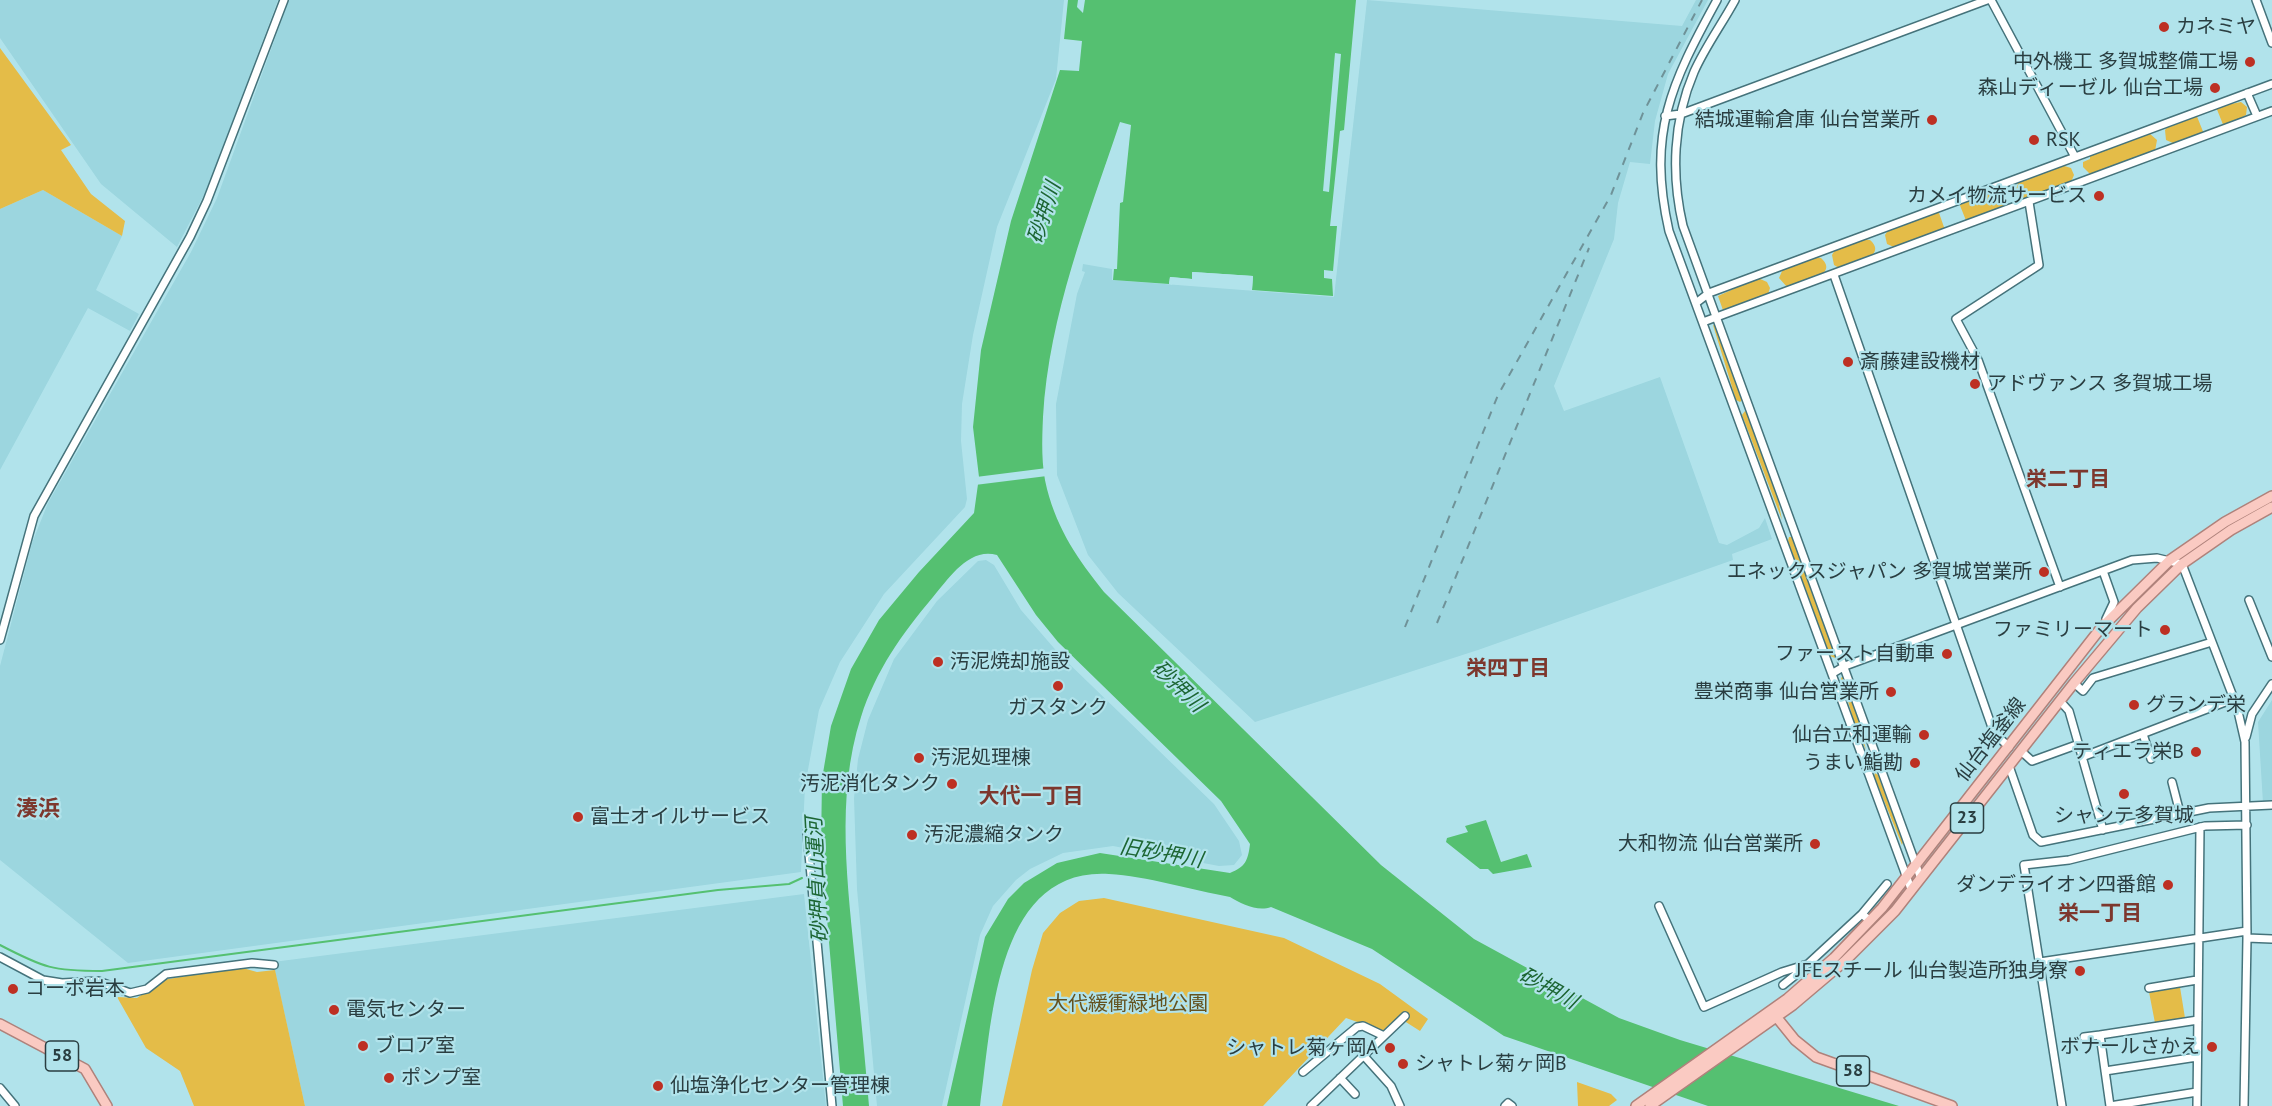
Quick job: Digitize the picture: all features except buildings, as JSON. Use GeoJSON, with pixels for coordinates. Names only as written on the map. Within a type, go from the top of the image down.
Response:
{"type":"FeatureCollection","features":[{"type":"Feature","properties":{"kind":"main road","name":"仙台塩釜線"},"geometry":{"type":"LineString","coordinates":[[1650,1101],[1720,1046],[1774,1014],[1827,965],[1870,921],[2100,629],[2170,560],[2225,522],[2272,496]]}},
{"type":"Feature","properties":{"kind":"main road","name":"仙台塩釜線"},"geometry":{"type":"LineString","coordinates":[[1636,1106],[1660,1099],[1731,1049],[1845,961],[1894,911],[2074,683],[2137,608],[2182,564],[2231,530],[2272,507]]}},
{"type":"Feature","properties":{"kind":"main road","name":"58"},"geometry":{"type":"LineString","coordinates":[[1774,1014],[1795,1040],[1816,1057],[1952,1106]]}},
{"type":"Feature","properties":{"kind":"main road","name":"58"},"geometry":{"type":"LineString","coordinates":[[0,1024],[86,1069],[107,1106]]}},
{"type":"Feature","properties":{"kind":"street"},"geometry":{"type":"LineString","coordinates":[[0,640],[34,516],[194,228],[207,201],[284,0]]}},
{"type":"Feature","properties":{"kind":"street"},"geometry":{"type":"LineString","coordinates":[[1717,0],[1675,81],[1665,116],[1660,151],[1661,194],[1669,231],[1911,889]]}},
{"type":"Feature","properties":{"kind":"street"},"geometry":{"type":"LineString","coordinates":[[1735,0],[1695,71],[1681,114],[1675,150],[1678,203],[1717,317],[1920,876]]}},
{"type":"Feature","properties":{"kind":"street"},"geometry":{"type":"LineString","coordinates":[[1665,116],[1681,114],[1989,0],[2075,157]]}},
{"type":"Feature","properties":{"kind":"street"},"geometry":{"type":"LineString","coordinates":[[2256,0],[2272,43]]}},
{"type":"Feature","properties":{"kind":"street"},"geometry":{"type":"LineString","coordinates":[[1696,303],[1709,293],[2272,84]]}},
{"type":"Feature","properties":{"kind":"street"},"geometry":{"type":"LineString","coordinates":[[2247,93],[2257,116]]}},
{"type":"Feature","properties":{"kind":"street"},"geometry":{"type":"LineString","coordinates":[[1703,322],[2272,111]]}},
{"type":"Feature","properties":{"kind":"street"},"geometry":{"type":"LineString","coordinates":[[2029,202],[2038,265],[1956,319],[1978,360],[2060,587]]}},
{"type":"Feature","properties":{"kind":"street"},"geometry":{"type":"LineString","coordinates":[[1834,275],[1994,733],[2009,747]]}},
{"type":"Feature","properties":{"kind":"street"},"geometry":{"type":"LineString","coordinates":[[1833,673],[1845,666],[2144,558],[2170,560],[2182,564],[2237,707],[2245,742],[2247,934],[2244,1106]]}},
{"type":"Feature","properties":{"kind":"street"},"geometry":{"type":"LineString","coordinates":[[2100,629],[2114,602],[2103,571]]}},
{"type":"Feature","properties":{"kind":"street"},"geometry":{"type":"LineString","coordinates":[[2249,600],[2272,657]]}},
{"type":"Feature","properties":{"kind":"street"},"geometry":{"type":"LineString","coordinates":[[2074,683],[2083,691],[2093,678],[2212,642]]}},
{"type":"Feature","properties":{"kind":"street"},"geometry":{"type":"LineString","coordinates":[[2245,742],[2252,714],[2272,684]]}},
{"type":"Feature","properties":{"kind":"street"},"geometry":{"type":"LineString","coordinates":[[2082,757],[2233,699]]}},
{"type":"Feature","properties":{"kind":"street"},"geometry":{"type":"LineString","coordinates":[[2060,701],[2069,711],[2103,830]]}},
{"type":"Feature","properties":{"kind":"street"},"geometry":{"type":"LineString","coordinates":[[2237,707],[2252,714]]}},
{"type":"Feature","properties":{"kind":"street"},"geometry":{"type":"LineString","coordinates":[[2144,734],[2151,759]]}},
{"type":"Feature","properties":{"kind":"street"},"geometry":{"type":"LineString","coordinates":[[2021,751],[2032,761],[2079,744]]}},
{"type":"Feature","properties":{"kind":"street"},"geometry":{"type":"LineString","coordinates":[[1864,757],[1876,752]]}},
{"type":"Feature","properties":{"kind":"street"},"geometry":{"type":"LineString","coordinates":[[2009,766],[2036,840],[2047,842],[2209,808],[2247,808],[2272,805]]}},
{"type":"Feature","properties":{"kind":"street"},"geometry":{"type":"LineString","coordinates":[[2172,782],[2180,813]]}},
{"type":"Feature","properties":{"kind":"street"},"geometry":{"type":"LineString","coordinates":[[2062,1106],[2024,866],[2069,860],[2200,827],[2247,825]]}},
{"type":"Feature","properties":{"kind":"street"},"geometry":{"type":"LineString","coordinates":[[2197,1106],[2200,827]]}},
{"type":"Feature","properties":{"kind":"street"},"geometry":{"type":"LineString","coordinates":[[807,832],[832,1106]]}},
{"type":"Feature","properties":{"kind":"street"},"geometry":{"type":"LineString","coordinates":[[1782,985],[1862,914],[1887,884]]}},
{"type":"Feature","properties":{"kind":"street"},"geometry":{"type":"LineString","coordinates":[[1659,906],[1704,1006],[1782,972],[1808,964]]}},
{"type":"Feature","properties":{"kind":"street"},"geometry":{"type":"LineString","coordinates":[[1862,914],[1870,921]]}},
{"type":"Feature","properties":{"kind":"street"},"geometry":{"type":"LineString","coordinates":[[2040,962],[2199,937],[2247,934],[2272,939]]}},
{"type":"Feature","properties":{"kind":"street"},"geometry":{"type":"LineString","coordinates":[[0,957],[43,980],[62,983],[98,981],[130,993],[147,989],[166,974],[252,963],[274,965]]}},
{"type":"Feature","properties":{"kind":"street"},"geometry":{"type":"LineString","coordinates":[[2149,988],[2197,980]]}},
{"type":"Feature","properties":{"kind":"street"},"geometry":{"type":"LineString","coordinates":[[1311,1106],[1406,1016]]}},
{"type":"Feature","properties":{"kind":"street"},"geometry":{"type":"LineString","coordinates":[[2084,1037],[2198,1020]]}},
{"type":"Feature","properties":{"kind":"street"},"geometry":{"type":"LineString","coordinates":[[1303,1072],[1357,1027],[1363,1026],[1384,1036]]}},
{"type":"Feature","properties":{"kind":"street"},"geometry":{"type":"LineString","coordinates":[[2100,1035],[2110,1106],[2197,1092]]}},
{"type":"Feature","properties":{"kind":"street"},"geometry":{"type":"LineString","coordinates":[[1364,1056],[1391,1086],[1400,1106]]}},
{"type":"Feature","properties":{"kind":"street"},"geometry":{"type":"LineString","coordinates":[[2105,1071],[2197,1057]]}},
{"type":"Feature","properties":{"kind":"street"},"geometry":{"type":"LineString","coordinates":[[1340,1078],[1355,1094]]}},
{"type":"Feature","properties":{"kind":"street"},"geometry":{"type":"LineString","coordinates":[[0,1088],[15,1106]]}},
{"type":"Feature","properties":{"kind":"street"},"geometry":{"type":"LineString","coordinates":[[1505,1106],[1508,1103],[1512,1106]]}},
{"type":"Feature","properties":{"kind":"shaded area"},"geometry":{"type":"Polygon","coordinates":[[[0,0],[278,0],[207,189],[177,247],[101,184],[0,38],[0,0]]]}},
{"type":"Feature","properties":{"kind":"shaded area"},"geometry":{"type":"Polygon","coordinates":[[[289,0],[1064,0],[1056,79],[997,227],[973,335],[962,404],[961,441],[967,499],[965,507],[884,594],[840,662],[819,710],[805,786],[801,872],[128,963],[0,860],[0,666],[32,543],[48,503],[191,252],[217,198],[289,0]]]}},
{"type":"Feature","properties":{"kind":"shaded area"},"geometry":{"type":"Polygon","coordinates":[[[1367,0],[1682,26],[1696,0],[1708,0],[1668,74],[1655,121],[1650,164],[1630,162],[1618,203],[1614,239],[1554,386],[1564,411],[1660,377],[1719,543],[1727,545],[1759,528],[1765,518],[1772,539],[1732,554],[1733,560],[1478,650],[1255,722],[1118,593],[1088,555],[1057,475],[1056,404],[1077,294],[1085,272],[1082,271],[1083,264],[1112,269],[1112,280],[1334,297],[1367,0]]]}},
{"type":"Feature","properties":{"kind":"shaded area"},"geometry":{"type":"Polygon","coordinates":[[[43,190],[122,236],[96,290],[139,314],[130,331],[88,308],[0,470],[0,209],[43,190]]]}},
{"type":"Feature","properties":{"kind":"shaded area"},"geometry":{"type":"Polygon","coordinates":[[[986,560],[994,565],[1021,610],[1060,655],[1214,804],[1239,841],[1242,855],[1234,865],[1219,866],[1113,846],[1063,853],[1030,869],[1016,880],[993,906],[980,935],[942,1106],[877,1106],[857,889],[854,798],[858,759],[868,720],[894,659],[937,601],[978,561],[986,560]]]}},
{"type":"Feature","properties":{"kind":"shaded area"},"geometry":{"type":"Polygon","coordinates":[[[2272,700],[2272,801],[2263,803],[2258,722],[2272,700]]]}},
{"type":"Feature","properties":{"kind":"shaded area"},"geometry":{"type":"Polygon","coordinates":[[[804,894],[826,1106],[305,1106],[273,962],[804,894]]]}},
{"type":"Feature","properties":{"kind":"green space"},"geometry":{"type":"Polygon","coordinates":[[[0,48],[71,145],[61,150],[91,194],[125,221],[122,236],[43,190],[0,209],[0,48]]]}},
{"type":"Feature","properties":{"kind":"green space"},"geometry":{"type":"Polygon","coordinates":[[[2241,102],[2247,107],[2246,115],[2224,127],[2216,107],[2241,102]]]}},
{"type":"Feature","properties":{"kind":"green space"},"geometry":{"type":"Polygon","coordinates":[[[2196,114],[2204,134],[2175,144],[2166,140],[2165,130],[2170,124],[2196,114]]]}},
{"type":"Feature","properties":{"kind":"green space"},"geometry":{"type":"Polygon","coordinates":[[[2149,133],[2157,140],[2155,151],[2091,175],[2083,167],[2083,162],[2090,159],[2090,154],[2149,133]]]}},
{"type":"Feature","properties":{"kind":"green space"},"geometry":{"type":"Polygon","coordinates":[[[2061,165],[2071,168],[2074,175],[2071,182],[2025,199],[2018,195],[2016,189],[2019,181],[2061,165]]]}},
{"type":"Feature","properties":{"kind":"green space"},"geometry":{"type":"Polygon","coordinates":[[[1994,190],[2002,191],[2006,197],[2005,207],[1967,223],[1959,203],[1994,190]]]}},
{"type":"Feature","properties":{"kind":"green space"},"geometry":{"type":"Polygon","coordinates":[[[1938,210],[1945,230],[1896,248],[1887,244],[1885,235],[1889,229],[1938,210]]]}},
{"type":"Feature","properties":{"kind":"green space"},"geometry":{"type":"Polygon","coordinates":[[[1861,239],[1870,240],[1875,246],[1872,255],[1839,268],[1834,265],[1832,255],[1835,250],[1861,239]]]}},
{"type":"Feature","properties":{"kind":"green space"},"geometry":{"type":"Polygon","coordinates":[[[1812,257],[1821,258],[1826,264],[1826,270],[1816,278],[1787,287],[1779,278],[1783,269],[1812,257]]]}},
{"type":"Feature","properties":{"kind":"green space"},"geometry":{"type":"Polygon","coordinates":[[[1758,278],[1767,282],[1770,288],[1768,294],[1724,313],[1718,296],[1758,278]]]}},
{"type":"Feature","properties":{"kind":"green space"},"geometry":{"type":"Polygon","coordinates":[[[1713,325],[1716,326],[1743,399],[1740,402],[1736,400],[1713,325]]]}},
{"type":"Feature","properties":{"kind":"green space"},"geometry":{"type":"Polygon","coordinates":[[[1745,411],[1748,413],[1775,484],[1782,520],[1742,415],[1745,411]]]}},
{"type":"Feature","properties":{"kind":"green space"},"geometry":{"type":"Polygon","coordinates":[[[1789,537],[1793,537],[1835,658],[1830,656],[1788,541],[1789,537]]]}},
{"type":"Feature","properties":{"kind":"green space"},"geometry":{"type":"Polygon","coordinates":[[[1844,675],[1853,699],[1866,750],[1856,728],[1841,678],[1844,675]]]}},
{"type":"Feature","properties":{"kind":"green space"},"geometry":{"type":"Polygon","coordinates":[[[1875,773],[1878,775],[1903,842],[1902,845],[1874,776],[1875,773]]]}},
{"type":"Feature","properties":{"kind":"green space","name":"大代緩衝緑地公園"},"geometry":{"type":"Polygon","coordinates":[[[1104,898],[1284,938],[1380,984],[1428,1019],[1420,1031],[1398,1017],[1383,1031],[1346,1018],[1263,1106],[1002,1106],[1032,970],[1043,933],[1060,913],[1079,901],[1104,898]]]}},
{"type":"Feature","properties":{"kind":"green space"},"geometry":{"type":"Polygon","coordinates":[[[239,967],[257,972],[275,970],[305,1106],[194,1106],[180,1071],[146,1048],[117,997],[137,998],[163,980],[239,967]]]}},
{"type":"Feature","properties":{"kind":"green space"},"geometry":{"type":"Polygon","coordinates":[[[2180,987],[2185,1018],[2155,1023],[2149,992],[2180,987]]]}},
{"type":"Feature","properties":{"kind":"green space"},"geometry":{"type":"Polygon","coordinates":[[[1577,1082],[1611,1094],[1617,1100],[1609,1106],[1578,1106],[1577,1082]]]}},
{"type":"Feature","properties":{"kind":"water","name":"砂押川"},"geometry":{"type":"Polygon","coordinates":[[[1068,0],[1078,0],[1077,7],[1083,13],[1085,0],[1356,0],[1344,130],[1340,131],[1330,226],[1337,226],[1333,271],[1324,270],[1324,278],[1332,279],[1333,296],[1252,290],[1253,276],[1193,272],[1192,279],[1170,277],[1169,284],[1113,280],[1114,269],[1117,269],[1120,203],[1123,202],[1131,125],[1120,122],[1083,230],[1053,341],[1047,379],[1042,444],[1047,489],[1057,518],[1077,556],[1104,592],[1381,865],[1474,939],[1619,1018],[1680,1040],[1899,1106],[1708,1106],[1504,1036],[1372,949],[1271,907],[1255,908],[1230,897],[1154,880],[1109,874],[1071,879],[1042,896],[1021,923],[1006,957],[996,996],[980,1106],[947,1106],[985,937],[1008,899],[1024,883],[1057,863],[1100,853],[1230,873],[1245,863],[1250,844],[1221,801],[1058,642],[1036,615],[997,555],[987,554],[977,556],[960,566],[901,639],[874,684],[861,717],[853,747],[846,810],[847,875],[869,1106],[843,1106],[821,848],[822,779],[831,726],[851,669],[879,620],[919,572],[974,513],[979,477],[973,427],[981,350],[1011,221],[1060,70],[1079,71],[1082,41],[1064,39],[1068,0]]]}},
{"type":"Feature","properties":{"kind":"water"},"geometry":{"type":"Polygon","coordinates":[[[1486,820],[1501,862],[1527,854],[1532,867],[1493,874],[1488,869],[1480,869],[1446,842],[1447,838],[1468,832],[1465,826],[1486,820]]]}},
{"type":"Feature","properties":{"kind":"pier"},"geometry":{"type":"Polygon","coordinates":[[[1335,53],[1341,54],[1329,192],[1323,191],[1335,53]]]}},
{"type":"Feature","properties":{"kind":"pier"},"geometry":{"type":"Polygon","coordinates":[[[1192,272],[1253,276],[1252,290],[1249,290],[1250,279],[1195,275],[1193,281],[1173,280],[1172,285],[1169,284],[1170,277],[1192,279],[1192,272]]]}},
{"type":"Feature","properties":{"kind":"pier"},"geometry":{"type":"Polygon","coordinates":[[[1047,468],[1047,476],[975,485],[976,477],[1047,468]]]}},
{"type":"Feature","properties":{"kind":"waterway","name":"砂押貞山運河"},"geometry":{"type":"LineString","coordinates":[[0,945],[49,967],[102,971],[718,890],[789,884],[802,878]]}},
{"type":"Feature","properties":{"kind":"railway"},"geometry":{"type":"LineString","coordinates":[[1405,627],[1498,395],[1611,195],[1643,113],[1702,0]]}},
{"type":"Feature","properties":{"kind":"railway"},"geometry":{"type":"LineString","coordinates":[[1437,623],[1589,248]]}},
{"type":"Feature","properties":{"kind":"place","name":"カネミヤ"},"geometry":{"type":"Point","coordinates":[2164,27]}},
{"type":"Feature","properties":{"kind":"place","name":"中外機工 多賀城整備工場"},"geometry":{"type":"Point","coordinates":[2250,62]}},
{"type":"Feature","properties":{"kind":"place","name":"森山ディーゼル 仙台工場"},"geometry":{"type":"Point","coordinates":[2215,88]}},
{"type":"Feature","properties":{"kind":"place","name":"結城運輸倉庫 仙台営業所"},"geometry":{"type":"Point","coordinates":[1932,120]}},
{"type":"Feature","properties":{"kind":"place","name":"RSK"},"geometry":{"type":"Point","coordinates":[2034,140]}},
{"type":"Feature","properties":{"kind":"place","name":"カメイ物流サービス"},"geometry":{"type":"Point","coordinates":[2099,196]}},
{"type":"Feature","properties":{"kind":"place","name":"斎藤建設機材"},"geometry":{"type":"Point","coordinates":[1848,362]}},
{"type":"Feature","properties":{"kind":"place","name":"アドヴァンス 多賀城工場"},"geometry":{"type":"Point","coordinates":[1975,384]}},
{"type":"Feature","properties":{"kind":"place","name":"エネックスジャパン 多賀城営業所"},"geometry":{"type":"Point","coordinates":[2044,572]}},
{"type":"Feature","properties":{"kind":"place","name":"ファミリーマート"},"geometry":{"type":"Point","coordinates":[2165,630]}},
{"type":"Feature","properties":{"kind":"place","name":"ファースト自動車"},"geometry":{"type":"Point","coordinates":[1947,654]}},
{"type":"Feature","properties":{"kind":"place","name":"汚泥焼却施設"},"geometry":{"type":"Point","coordinates":[938,662]}},
{"type":"Feature","properties":{"kind":"place","name":"ガスタンク"},"geometry":{"type":"Point","coordinates":[1058,686]}},
{"type":"Feature","properties":{"kind":"place","name":"豊栄商事 仙台営業所"},"geometry":{"type":"Point","coordinates":[1891,692]}},
{"type":"Feature","properties":{"kind":"place","name":"グランデ栄"},"geometry":{"type":"Point","coordinates":[2134,705]}},
{"type":"Feature","properties":{"kind":"place","name":"仙台立和運輸"},"geometry":{"type":"Point","coordinates":[1924,735]}},
{"type":"Feature","properties":{"kind":"place","name":"ティエラ栄B"},"geometry":{"type":"Point","coordinates":[2196,752]}},
{"type":"Feature","properties":{"kind":"place","name":"汚泥処理棟"},"geometry":{"type":"Point","coordinates":[919,758]}},
{"type":"Feature","properties":{"kind":"place","name":"うまい鮨勘"},"geometry":{"type":"Point","coordinates":[1915,763]}},
{"type":"Feature","properties":{"kind":"place","name":"汚泥消化タンク"},"geometry":{"type":"Point","coordinates":[952,784]}},
{"type":"Feature","properties":{"kind":"place","name":"シャンテ多賀城"},"geometry":{"type":"Point","coordinates":[2124,794]}},
{"type":"Feature","properties":{"kind":"place","name":"富士オイルサービス"},"geometry":{"type":"Point","coordinates":[578,817]}},
{"type":"Feature","properties":{"kind":"place","name":"汚泥濃縮タンク"},"geometry":{"type":"Point","coordinates":[912,835]}},
{"type":"Feature","properties":{"kind":"place","name":"大和物流 仙台営業所"},"geometry":{"type":"Point","coordinates":[1815,844]}},
{"type":"Feature","properties":{"kind":"place","name":"ダンデライオン四番館"},"geometry":{"type":"Point","coordinates":[2168,885]}},
{"type":"Feature","properties":{"kind":"place","name":"JFEスチール 仙台製造所独身寮"},"geometry":{"type":"Point","coordinates":[2080,971]}},
{"type":"Feature","properties":{"kind":"place","name":"コーポ岩本"},"geometry":{"type":"Point","coordinates":[13,989]}},
{"type":"Feature","properties":{"kind":"place","name":"電気センター"},"geometry":{"type":"Point","coordinates":[334,1010]}},
{"type":"Feature","properties":{"kind":"place","name":"ブロア室"},"geometry":{"type":"Point","coordinates":[363,1046]}},
{"type":"Feature","properties":{"kind":"place","name":"ボナールさかえ"},"geometry":{"type":"Point","coordinates":[2212,1047]}},
{"type":"Feature","properties":{"kind":"place","name":"シャトレ菊ヶ岡A"},"geometry":{"type":"Point","coordinates":[1390,1048]}},
{"type":"Feature","properties":{"kind":"place","name":"シャトレ菊ヶ岡B"},"geometry":{"type":"Point","coordinates":[1403,1064]}},
{"type":"Feature","properties":{"kind":"place","name":"ポンプ室"},"geometry":{"type":"Point","coordinates":[389,1078]}},
{"type":"Feature","properties":{"kind":"place","name":"仙塩浄化センター管理棟"},"geometry":{"type":"Point","coordinates":[658,1086]}},
{"type":"Feature","properties":{"kind":"district","name":"栄二丁目"},"geometry":{"type":"Point","coordinates":[2068,480]}},
{"type":"Feature","properties":{"kind":"district","name":"栄四丁目"},"geometry":{"type":"Point","coordinates":[1508,669]}},
{"type":"Feature","properties":{"kind":"district","name":"大代一丁目"},"geometry":{"type":"Point","coordinates":[1031,797]}},
{"type":"Feature","properties":{"kind":"district","name":"湊浜"},"geometry":{"type":"Point","coordinates":[38,810]}},
{"type":"Feature","properties":{"kind":"district","name":"栄一丁目"},"geometry":{"type":"Point","coordinates":[2100,914]}},
{"type":"Feature","properties":{"kind":"water label","name":"旧砂押川"},"geometry":{"type":"Point","coordinates":[1161,854]}}]}
